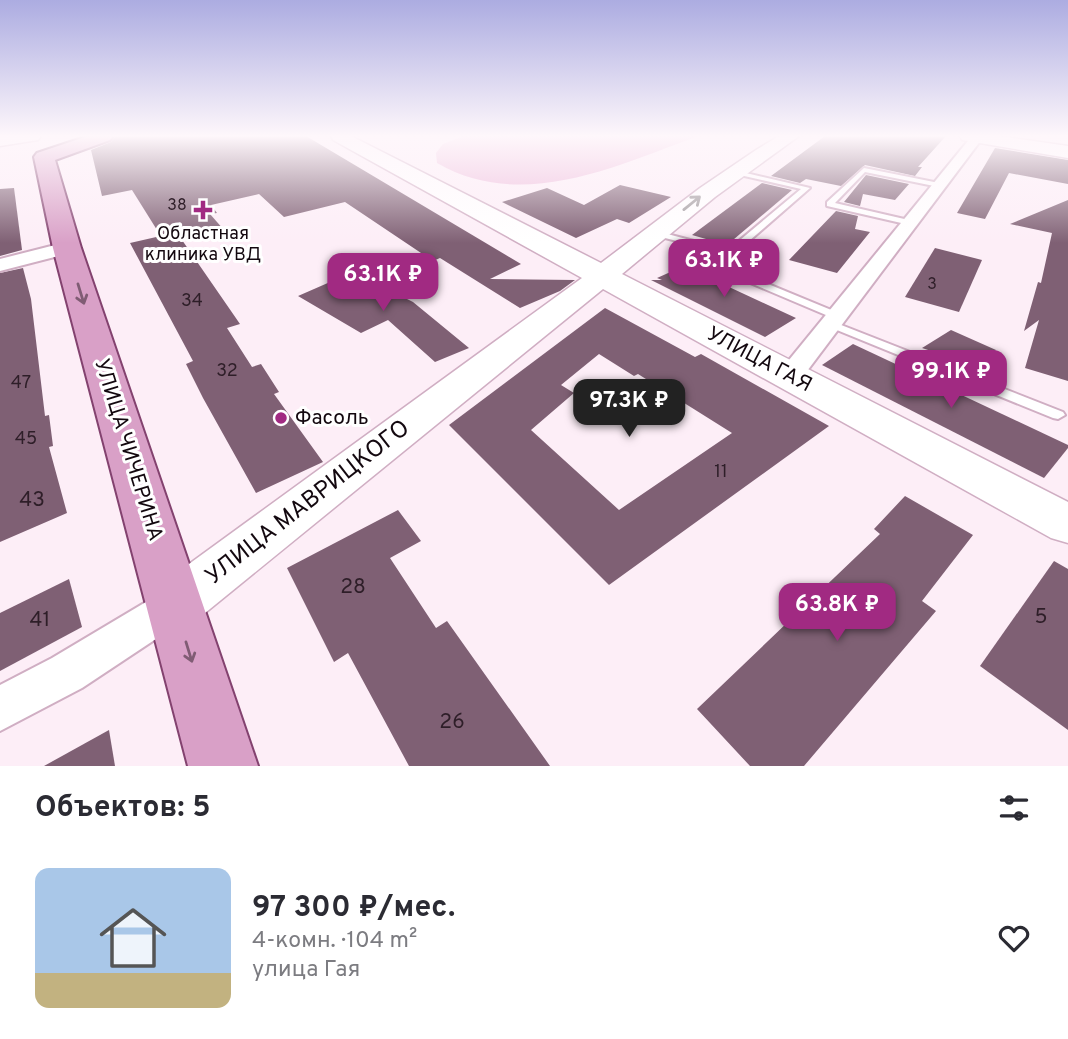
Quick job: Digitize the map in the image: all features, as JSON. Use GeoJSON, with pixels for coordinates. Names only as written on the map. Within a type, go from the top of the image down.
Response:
{"type":"FeatureCollection","features":[{"type":"Feature","properties":{"kind":"main road","name":"УЛИЦА ЧИЧЕРИНА"},"geometry":{"type":"LineString","coordinates":[[44,172],[223,766]]}},
{"type":"Feature","properties":{"kind":"main road","name":"УЛИЦА ГАЯ"},"geometry":{"type":"LineString","coordinates":[[405,172],[1068,524]]}},
{"type":"Feature","properties":{"kind":"main road","name":"УЛИЦА МАВРИЦКОГО"},"geometry":{"type":"LineString","coordinates":[[175,605],[733,172]]}},
{"type":"Feature","properties":{"kind":"street"},"geometry":{"type":"LineString","coordinates":[[789,377],[948,172]]}},
{"type":"Feature","properties":{"kind":"street"},"geometry":{"type":"LineString","coordinates":[[0,265],[67,248]]}},
{"type":"Feature","properties":{"kind":"street","name":"УЛИЦА МАВРИЦКОГО"},"geometry":{"type":"LineString","coordinates":[[0,709],[66,673],[175,605]]}},
{"type":"Feature","properties":{"kind":"lane"},"geometry":{"type":"LineString","coordinates":[[656,233],[730,253],[806,188],[733,172]]}},
{"type":"Feature","properties":{"kind":"lane"},"geometry":{"type":"LineString","coordinates":[[862,172],[830,204],[909,223]]}},
{"type":"Feature","properties":{"kind":"lane"},"geometry":{"type":"LineString","coordinates":[[873,172],[939,185]]}},
{"type":"Feature","properties":{"kind":"lane"},"geometry":{"type":"LineString","coordinates":[[744,277],[834,320],[1058,415]]}},
{"type":"Feature","properties":{"kind":"shaded area"},"geometry":{"type":"Polygon","coordinates":[[[457,172],[599,172],[535,184],[502,184],[457,172]]]}},
{"type":"Feature","properties":{"kind":"building"},"geometry":{"type":"Polygon","coordinates":[[[96,172],[366,172],[521,264],[490,279],[575,280],[560,291],[520,308],[440,258],[433,261],[345,202],[284,217],[259,194],[211,205],[217,213],[210,214],[224,230],[182,240],[240,324],[227,328],[252,367],[261,364],[279,392],[274,394],[323,462],[256,493],[203,398],[186,364],[193,361],[130,243],[165,235],[157,230],[132,190],[102,196],[96,172]]]}},
{"type":"Feature","properties":{"kind":"building"},"geometry":{"type":"Polygon","coordinates":[[[777,172],[857,172],[841,186],[806,179],[800,183],[771,176],[777,172]]]}},
{"type":"Feature","properties":{"kind":"building"},"geometry":{"type":"Polygon","coordinates":[[[896,172],[918,172],[915,176],[896,172]]]}},
{"type":"Feature","properties":{"kind":"building"},"geometry":{"type":"Polygon","coordinates":[[[981,172],[1068,172],[1068,184],[1009,173],[985,219],[957,213],[981,172]]]}},
{"type":"Feature","properties":{"kind":"building"},"geometry":{"type":"Polygon","coordinates":[[[866,175],[909,184],[895,200],[863,194],[860,206],[844,202],[866,175]]]}},
{"type":"Feature","properties":{"kind":"building"},"geometry":{"type":"Polygon","coordinates":[[[762,183],[792,190],[727,245],[692,235],[762,183]]]}},
{"type":"Feature","properties":{"kind":"building"},"geometry":{"type":"Polygon","coordinates":[[[620,185],[671,197],[629,223],[617,219],[576,238],[502,202],[547,188],[584,205],[620,185]]]}},
{"type":"Feature","properties":{"kind":"building"},"geometry":{"type":"Polygon","coordinates":[[[14,188],[22,250],[0,256],[0,189],[14,188]]]}},
{"type":"Feature","properties":{"kind":"building"},"geometry":{"type":"Polygon","coordinates":[[[1068,200],[1068,381],[1025,368],[1039,320],[1024,331],[1038,282],[1041,283],[1052,233],[1010,224],[1068,200]]]}},
{"type":"Feature","properties":{"kind":"building"},"geometry":{"type":"Polygon","coordinates":[[[836,211],[858,216],[855,229],[870,232],[837,273],[789,260],[836,211]]]}},
{"type":"Feature","properties":{"kind":"building"},"geometry":{"type":"Polygon","coordinates":[[[935,248],[982,260],[959,312],[905,297],[935,248]]]}},
{"type":"Feature","properties":{"kind":"building"},"geometry":{"type":"Polygon","coordinates":[[[695,261],[725,275],[714,280],[796,318],[765,337],[651,280],[662,280],[657,278],[695,261]]]}},
{"type":"Feature","properties":{"kind":"building"},"geometry":{"type":"Polygon","coordinates":[[[23,268],[31,299],[45,416],[49,415],[53,446],[49,447],[67,513],[0,542],[0,273],[23,268]]]}},
{"type":"Feature","properties":{"kind":"building"},"geometry":{"type":"Polygon","coordinates":[[[353,272],[413,302],[469,348],[435,362],[388,320],[361,333],[298,296],[353,272]]]}},
{"type":"Feature","properties":{"kind":"building"},"geometry":{"type":"Polygon","coordinates":[[[605,308],[695,357],[701,354],[829,426],[609,585],[449,425],[605,308]],[[599,354],[561,385],[574,393],[531,430],[619,510],[732,433],[638,374],[634,376],[599,354]]]}},
{"type":"Feature","properties":{"kind":"building"},"geometry":{"type":"Polygon","coordinates":[[[951,330],[996,350],[974,365],[922,348],[951,330]]]}},
{"type":"Feature","properties":{"kind":"building"},"geometry":{"type":"Polygon","coordinates":[[[853,344],[1068,445],[1068,448],[1044,478],[822,365],[853,344]]]}},
{"type":"Feature","properties":{"kind":"building"},"geometry":{"type":"Polygon","coordinates":[[[905,496],[973,535],[922,601],[936,611],[804,766],[750,766],[697,709],[880,534],[874,529],[905,496]]]}},
{"type":"Feature","properties":{"kind":"building"},"geometry":{"type":"Polygon","coordinates":[[[398,510],[421,541],[390,558],[436,628],[447,621],[550,766],[409,766],[348,653],[334,662],[287,568],[398,510]]]}},
{"type":"Feature","properties":{"kind":"building"},"geometry":{"type":"Polygon","coordinates":[[[1054,561],[1068,569],[1068,730],[980,666],[1054,561]]]}},
{"type":"Feature","properties":{"kind":"building"},"geometry":{"type":"Polygon","coordinates":[[[69,579],[82,627],[0,671],[0,613],[69,579]]]}},
{"type":"Feature","properties":{"kind":"building"},"geometry":{"type":"Polygon","coordinates":[[[109,730],[115,766],[44,766],[109,730]]]}},
{"type":"Feature","properties":{"kind":"place","name":"Областная клиника УВД"},"geometry":{"type":"Point","coordinates":[203,210]}},
{"type":"Feature","properties":{"kind":"place","name":"Фасоль"},"geometry":{"type":"Point","coordinates":[281,418]}}]}
